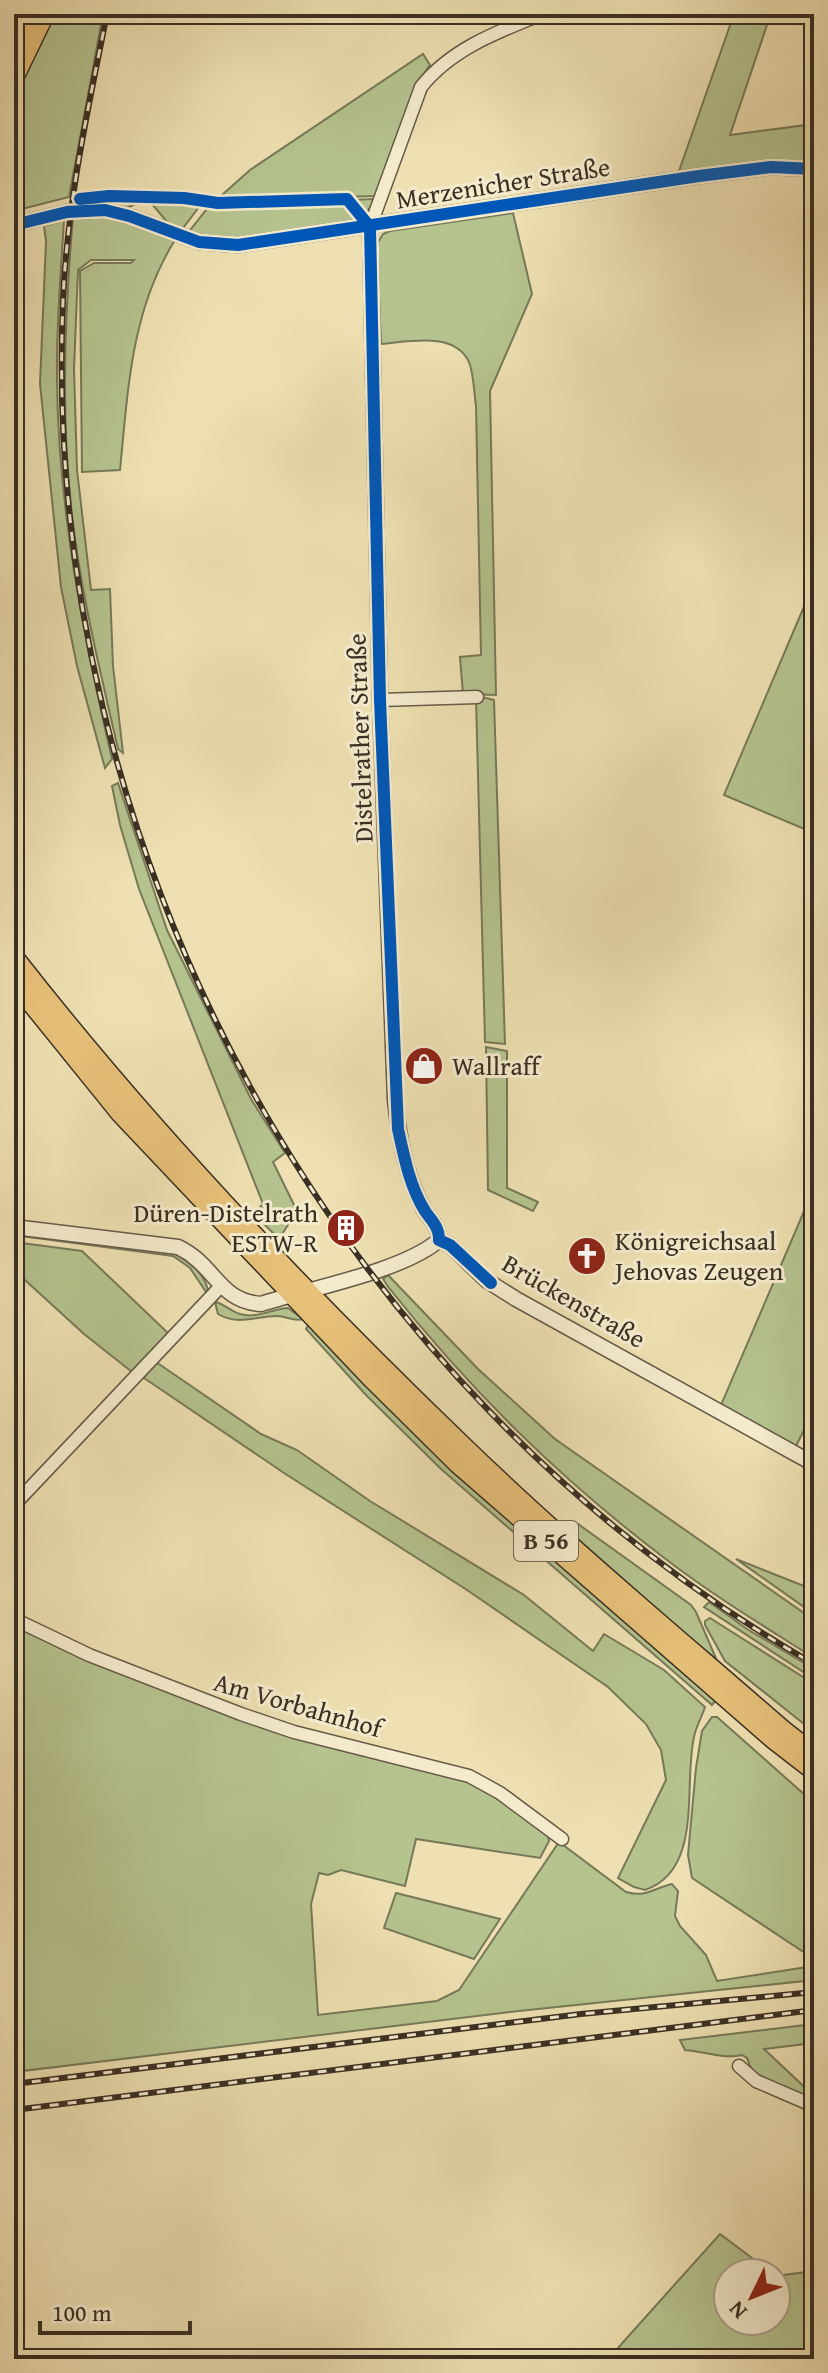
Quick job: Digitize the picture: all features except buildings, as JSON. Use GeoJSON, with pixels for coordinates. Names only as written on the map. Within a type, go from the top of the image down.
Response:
{"type":"FeatureCollection","features":[{"type":"Feature","properties":{"kind":"main road"},"geometry":{"type":"LineString","coordinates":[[14,47],[30,14]]}},
{"type":"Feature","properties":{"kind":"main road"},"geometry":{"type":"LineString","coordinates":[[14,78],[45,14]]}},
{"type":"Feature","properties":{"kind":"main road","name":"B 56"},"geometry":{"type":"LineString","coordinates":[[14,957],[299,1293],[552,1528],[814,1754]]}},
{"type":"Feature","properties":{"kind":"main road","name":"B 56"},"geometry":{"type":"LineString","coordinates":[[14,982],[120,1113],[299,1293],[458,1464],[774,1740],[814,1771]]}},
{"type":"Feature","properties":{"kind":"street"},"geometry":{"type":"LineString","coordinates":[[370,227],[421,87],[434,70],[467,47],[542,14]]}},
{"type":"Feature","properties":{"kind":"street","name":"Merzenicher Straße"},"geometry":{"type":"LineString","coordinates":[[14,225],[67,212],[105,210],[199,242],[238,245],[723,173],[771,167],[814,169]]}},
{"type":"Feature","properties":{"kind":"street","name":"Distelrather Straße"},"geometry":{"type":"LineString","coordinates":[[370,227],[380,700],[398,1129],[413,1184],[423,1208],[439,1233],[439,1240]]}},
{"type":"Feature","properties":{"kind":"street","name":"Distelrather Straße"},"geometry":{"type":"LineString","coordinates":[[380,700],[477,697]]}},
{"type":"Feature","properties":{"kind":"street"},"geometry":{"type":"LineString","coordinates":[[14,1227],[178,1247],[200,1260],[233,1297],[244,1303],[261,1304],[393,1264],[439,1240]]}},
{"type":"Feature","properties":{"kind":"street","name":"Brückenstraße"},"geometry":{"type":"LineString","coordinates":[[439,1240],[450,1245],[486,1280],[516,1299],[814,1464]]}},
{"type":"Feature","properties":{"kind":"street"},"geometry":{"type":"LineString","coordinates":[[14,1505],[222,1285]]}},
{"type":"Feature","properties":{"kind":"street","name":"Am Vorbahnhof"},"geometry":{"type":"LineString","coordinates":[[14,1619],[111,1665],[241,1714],[294,1732],[469,1776],[500,1793],[562,1839]]}},
{"type":"Feature","properties":{"kind":"street"},"geometry":{"type":"LineString","coordinates":[[739,2066],[756,2081],[814,2106]]}},
{"type":"Feature","properties":{"kind":"green space"},"geometry":{"type":"Polygon","coordinates":[[[51,14],[103,14],[69,197],[14,211],[14,93],[51,14]]]}},
{"type":"Feature","properties":{"kind":"green space"},"geometry":{"type":"Polygon","coordinates":[[[734,14],[770,16],[730,135],[814,124],[814,144],[808,161],[766,162],[678,174],[734,14]]]}},
{"type":"Feature","properties":{"kind":"green space"},"geometry":{"type":"Polygon","coordinates":[[[423,54],[430,65],[418,82],[377,196],[225,200],[222,195],[250,170],[423,54]]]}},
{"type":"Feature","properties":{"kind":"green space"},"geometry":{"type":"Polygon","coordinates":[[[374,199],[365,214],[350,221],[225,241],[187,234],[210,205],[374,199]]]}},
{"type":"Feature","properties":{"kind":"green space"},"geometry":{"type":"Polygon","coordinates":[[[76,200],[202,203],[180,232],[173,229],[152,204],[135,204],[125,209],[75,205],[76,200]]]}},
{"type":"Feature","properties":{"kind":"green space"},"geometry":{"type":"Polygon","coordinates":[[[513,213],[532,294],[490,391],[496,695],[463,694],[460,657],[481,655],[476,406],[472,373],[462,352],[442,342],[381,344],[377,244],[383,234],[390,231],[513,213]]]}},
{"type":"Feature","properties":{"kind":"green space"},"geometry":{"type":"Polygon","coordinates":[[[73,216],[112,216],[175,240],[160,267],[140,322],[129,381],[120,470],[82,472],[80,271],[94,263],[131,263],[134,260],[91,260],[78,270],[74,369],[77,470],[91,590],[110,589],[113,666],[123,753],[118,749],[89,618],[70,499],[65,378],[73,216]]]}},
{"type":"Feature","properties":{"kind":"green space"},"geometry":{"type":"Polygon","coordinates":[[[64,220],[58,319],[58,427],[74,570],[112,759],[105,768],[77,666],[61,587],[40,384],[44,226],[64,220]]]}},
{"type":"Feature","properties":{"kind":"green space"},"geometry":{"type":"Polygon","coordinates":[[[814,583],[814,833],[724,795],[814,583]]]}},
{"type":"Feature","properties":{"kind":"green space"},"geometry":{"type":"Polygon","coordinates":[[[476,699],[494,700],[505,1044],[485,1042],[476,699]]]}},
{"type":"Feature","properties":{"kind":"green space"},"geometry":{"type":"Polygon","coordinates":[[[118,783],[167,930],[251,1099],[285,1153],[273,1162],[297,1211],[279,1239],[254,1214],[263,1204],[139,889],[112,786],[118,783]]]}},
{"type":"Feature","properties":{"kind":"green space"},"geometry":{"type":"Polygon","coordinates":[[[486,1047],[507,1051],[507,1188],[538,1202],[533,1211],[488,1190],[486,1047]]]}},
{"type":"Feature","properties":{"kind":"green space"},"geometry":{"type":"Polygon","coordinates":[[[814,1188],[814,1410],[795,1448],[721,1405],[814,1188]]]}},
{"type":"Feature","properties":{"kind":"green space"},"geometry":{"type":"Polygon","coordinates":[[[14,1231],[172,1252],[201,1275],[208,1295],[190,1268],[173,1256],[14,1235],[14,1231]]]}},
{"type":"Feature","properties":{"kind":"green space"},"geometry":{"type":"Polygon","coordinates":[[[14,1242],[82,1251],[169,1334],[132,1372],[84,1334],[14,1270],[14,1242]]]}},
{"type":"Feature","properties":{"kind":"green space"},"geometry":{"type":"Polygon","coordinates":[[[388,1275],[478,1369],[555,1439],[814,1620],[814,1658],[685,1573],[554,1466],[452,1363],[389,1288],[383,1279],[388,1275]]]}},
{"type":"Feature","properties":{"kind":"green space"},"geometry":{"type":"Polygon","coordinates":[[[215,1302],[246,1315],[288,1308],[303,1319],[277,1316],[247,1320],[225,1318],[218,1314],[215,1302]]]}},
{"type":"Feature","properties":{"kind":"green space"},"geometry":{"type":"Polygon","coordinates":[[[309,1324],[717,1699],[712,1705],[441,1469],[365,1394],[306,1329],[309,1324]]]}},
{"type":"Feature","properties":{"kind":"green space"},"geometry":{"type":"Polygon","coordinates":[[[156,1362],[261,1434],[297,1450],[370,1501],[524,1595],[593,1651],[604,1634],[664,1670],[705,1707],[696,1729],[691,1756],[684,1845],[676,1864],[664,1880],[645,1890],[618,1878],[666,1780],[661,1750],[646,1724],[608,1687],[467,1590],[284,1473],[141,1376],[156,1362]]]}},
{"type":"Feature","properties":{"kind":"green space"},"geometry":{"type":"Polygon","coordinates":[[[578,1524],[691,1605],[718,1663],[570,1532],[578,1524]]]}},
{"type":"Feature","properties":{"kind":"green space"},"geometry":{"type":"Polygon","coordinates":[[[736,1559],[814,1590],[814,1614],[736,1559]]]}},
{"type":"Feature","properties":{"kind":"green space"},"geometry":{"type":"Polygon","coordinates":[[[709,1602],[814,1669],[814,1679],[704,1607],[709,1602]]]}},
{"type":"Feature","properties":{"kind":"green space"},"geometry":{"type":"Polygon","coordinates":[[[710,1618],[814,1684],[814,1732],[725,1661],[705,1625],[710,1618]]]}},
{"type":"Feature","properties":{"kind":"green space"},"geometry":{"type":"Polygon","coordinates":[[[14,1620],[151,1685],[469,1778],[547,1833],[549,1841],[540,1858],[416,1839],[405,1886],[341,1870],[328,1875],[319,1873],[311,1904],[318,2015],[437,2001],[459,1990],[559,1842],[626,1892],[645,1893],[672,1884],[678,1891],[675,1916],[706,1955],[717,1981],[814,1966],[814,1980],[519,2011],[14,2072],[14,1620]]]}},
{"type":"Feature","properties":{"kind":"green space"},"geometry":{"type":"Polygon","coordinates":[[[712,1717],[717,1717],[814,1803],[814,1959],[692,1878],[688,1855],[696,1768],[702,1731],[712,1717]]]}},
{"type":"Feature","properties":{"kind":"green space"},"geometry":{"type":"Polygon","coordinates":[[[396,1893],[500,1919],[474,1959],[384,1928],[396,1893]]]}},
{"type":"Feature","properties":{"kind":"green space"},"geometry":{"type":"Polygon","coordinates":[[[814,2024],[814,2043],[764,2049],[814,2096],[810,2102],[764,2082],[742,2055],[721,2056],[685,2050],[680,2040],[814,2024]]]}},
{"type":"Feature","properties":{"kind":"green space"},"geometry":{"type":"Polygon","coordinates":[[[720,2234],[751,2257],[712,2257],[712,2337],[792,2337],[792,2274],[806,2272],[814,2280],[814,2346],[798,2359],[608,2359],[720,2234]]]}},
{"type":"Feature","properties":{"kind":"railway"},"geometry":{"type":"LineString","coordinates":[[107,14],[79,156],[65,264],[63,301],[69,506],[103,708],[164,902],[250,1086],[360,1258],[491,1413],[643,1550],[814,1664]]}},
{"type":"Feature","properties":{"kind":"railway"},"geometry":{"type":"LineString","coordinates":[[14,2084],[581,2014],[814,1992]]}},
{"type":"Feature","properties":{"kind":"railway"},"geometry":{"type":"LineString","coordinates":[[14,2110],[814,2010]]}},
{"type":"Feature","properties":{"kind":"cycle path"},"geometry":{"type":"LineString","coordinates":[[14,225],[67,212],[105,210],[199,242],[238,245],[699,176],[771,167],[814,169]]}},
{"type":"Feature","properties":{"kind":"cycle path"},"geometry":{"type":"LineString","coordinates":[[80,199],[109,196],[184,198],[218,203],[347,199],[370,227]]}},
{"type":"Feature","properties":{"kind":"cycle path"},"geometry":{"type":"LineString","coordinates":[[370,227],[380,700],[398,1129],[411,1182],[437,1228],[439,1240],[450,1245],[491,1283]]}},
{"type":"Feature","properties":{"kind":"place","name":"Wallraff"},"geometry":{"type":"Point","coordinates":[424,1066]}},
{"type":"Feature","properties":{"kind":"place","name":"Düren-Distelrath ESTW-R"},"geometry":{"type":"Point","coordinates":[346,1228]}},
{"type":"Feature","properties":{"kind":"place","name":"Königreichsaal Jehovas Zeugen"},"geometry":{"type":"Point","coordinates":[587,1256]}}]}
